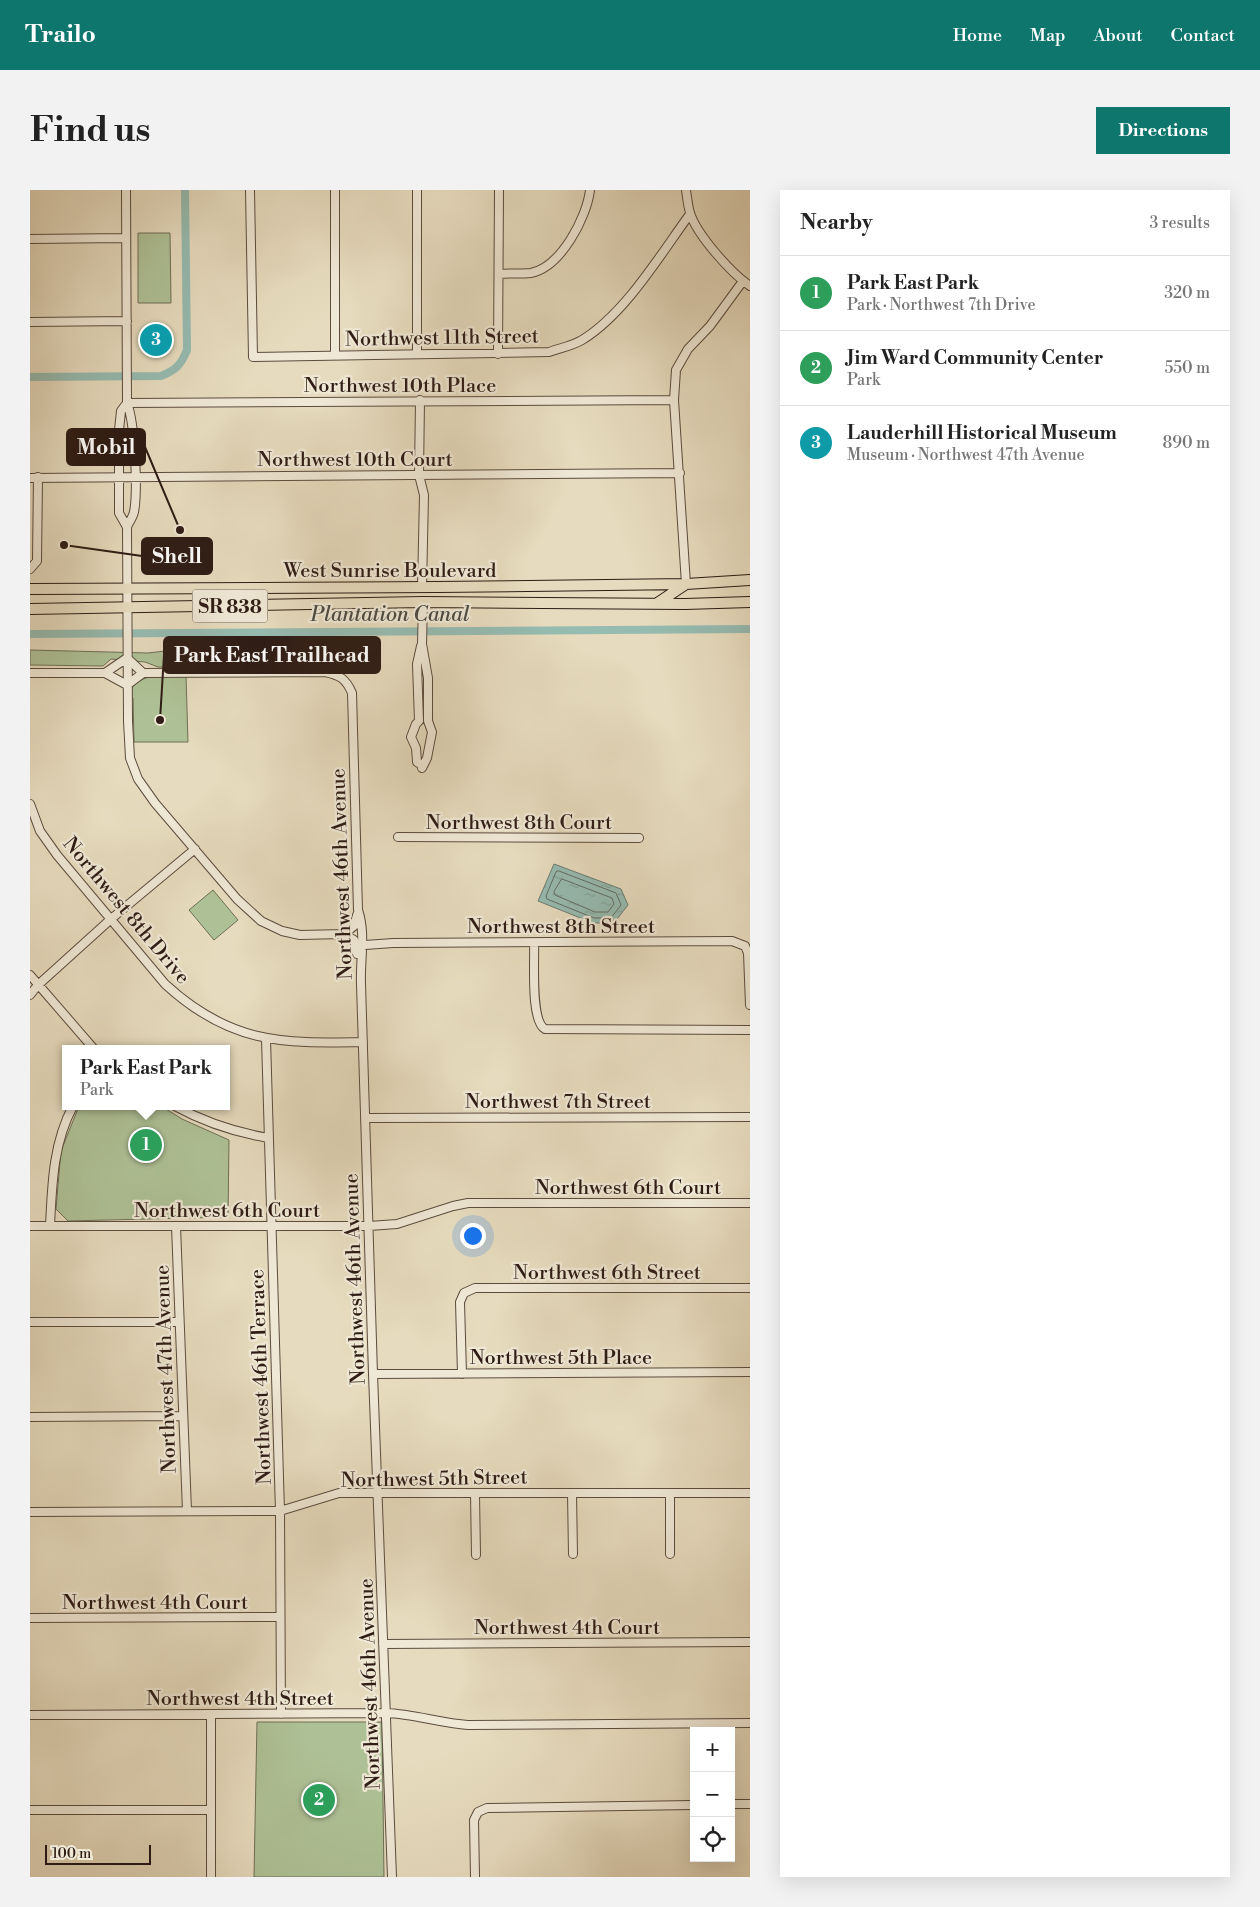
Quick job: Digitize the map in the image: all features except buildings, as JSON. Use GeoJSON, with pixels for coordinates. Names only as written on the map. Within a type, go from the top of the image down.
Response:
{"type":"FeatureCollection","features":[{"type":"Feature","properties":{"kind":"main road","name":"West Sunrise Boulevard"},"geometry":{"type":"LineString","coordinates":[[30,589],[438,588],[686,584],[750,580]]}},
{"type":"Feature","properties":{"kind":"main road"},"geometry":{"type":"LineString","coordinates":[[655,604],[672,596],[686,584]]}},
{"type":"Feature","properties":{"kind":"main road"},"geometry":{"type":"LineString","coordinates":[[401,602],[422,587]]}},
{"type":"Feature","properties":{"kind":"main road"},"geometry":{"type":"LineString","coordinates":[[423,602],[426,594],[438,588]]}},
{"type":"Feature","properties":{"kind":"main road","name":"West Sunrise Boulevard"},"geometry":{"type":"LineString","coordinates":[[30,609],[401,602],[655,604],[750,602]]}},
{"type":"Feature","properties":{"kind":"street"},"geometry":{"type":"LineString","coordinates":[[126,190],[127,403],[130,412],[134,475],[134,513],[127,527],[127,685],[130,758],[138,780],[237,899],[260,921],[282,931],[300,935],[344,934],[354,940],[359,949]]}},
{"type":"Feature","properties":{"kind":"street","name":"Northwest 11th Street"},"geometry":{"type":"LineString","coordinates":[[250,190],[253,357],[549,352],[581,341],[605,323],[631,294],[690,214]]}},
{"type":"Feature","properties":{"kind":"street"},"geometry":{"type":"LineString","coordinates":[[335,190],[336,355]]}},
{"type":"Feature","properties":{"kind":"street"},"geometry":{"type":"LineString","coordinates":[[417,190],[417,354]]}},
{"type":"Feature","properties":{"kind":"street"},"geometry":{"type":"LineString","coordinates":[[498,354],[499,190]]}},
{"type":"Feature","properties":{"kind":"street"},"geometry":{"type":"LineString","coordinates":[[499,274],[532,273],[551,261],[572,238],[588,207],[590,190]]}},
{"type":"Feature","properties":{"kind":"street"},"geometry":{"type":"LineString","coordinates":[[686,190],[690,214],[720,259],[750,286]]}},
{"type":"Feature","properties":{"kind":"street"},"geometry":{"type":"LineString","coordinates":[[30,239],[125,238]]}},
{"type":"Feature","properties":{"kind":"street"},"geometry":{"type":"LineString","coordinates":[[686,584],[674,400],[676,370],[688,349],[710,326],[743,281]]}},
{"type":"Feature","properties":{"kind":"street"},"geometry":{"type":"LineString","coordinates":[[30,322],[127,321]]}},
{"type":"Feature","properties":{"kind":"street"},"geometry":{"type":"LineString","coordinates":[[420,400],[419,475],[424,495],[422,587]]}},
{"type":"Feature","properties":{"kind":"street","name":"Northwest 10th Place"},"geometry":{"type":"LineString","coordinates":[[127,403],[674,400]]}},
{"type":"Feature","properties":{"kind":"street"},"geometry":{"type":"LineString","coordinates":[[127,403],[121,411],[119,430],[119,513],[127,527]]}},
{"type":"Feature","properties":{"kind":"street","name":"Northwest 10th Court"},"geometry":{"type":"LineString","coordinates":[[34,478],[119,475],[680,473]]}},
{"type":"Feature","properties":{"kind":"street"},"geometry":{"type":"LineString","coordinates":[[30,569],[37,561],[34,478]]}},
{"type":"Feature","properties":{"kind":"street"},"geometry":{"type":"LineString","coordinates":[[422,644],[417,664],[419,721],[411,738],[416,748],[417,762],[422,767],[426,762],[432,732],[428,721],[428,678],[422,644],[423,602]]}},
{"type":"Feature","properties":{"kind":"street"},"geometry":{"type":"LineString","coordinates":[[127,657],[143,673],[127,685]]}},
{"type":"Feature","properties":{"kind":"street"},"geometry":{"type":"LineString","coordinates":[[105,673],[127,657]]}},
{"type":"Feature","properties":{"kind":"street","name":"Northwest 46th Avenue"},"geometry":{"type":"LineString","coordinates":[[143,673],[325,672],[337,675],[347,681],[352,693],[358,910],[361,931],[359,949],[373,1374],[392,1877]]}},
{"type":"Feature","properties":{"kind":"street"},"geometry":{"type":"LineString","coordinates":[[30,673],[105,673],[127,685]]}},
{"type":"Feature","properties":{"kind":"street"},"geometry":{"type":"LineString","coordinates":[[416,748],[429,748]]}},
{"type":"Feature","properties":{"kind":"street","name":"Northwest 8th Drive"},"geometry":{"type":"LineString","coordinates":[[30,804],[46,839],[165,984],[185,1002],[210,1019],[266,1039],[306,1044],[363,1042]]}},
{"type":"Feature","properties":{"kind":"street","name":"Northwest 8th Court"},"geometry":{"type":"LineString","coordinates":[[398,837],[639,838]]}},
{"type":"Feature","properties":{"kind":"street"},"geometry":{"type":"LineString","coordinates":[[30,995],[38,985],[111,919],[195,849]]}},
{"type":"Feature","properties":{"kind":"street"},"geometry":{"type":"LineString","coordinates":[[344,934],[354,926],[358,910]]}},
{"type":"Feature","properties":{"kind":"street"},"geometry":{"type":"LineString","coordinates":[[361,931],[367,940],[376,944]]}},
{"type":"Feature","properties":{"kind":"street","name":"Northwest 8th Street"},"geometry":{"type":"LineString","coordinates":[[359,949],[376,944],[732,942],[745,946],[749,961],[750,1005]]}},
{"type":"Feature","properties":{"kind":"street"},"geometry":{"type":"LineString","coordinates":[[534,943],[536,1015],[541,1027],[552,1031],[750,1030]]}},
{"type":"Feature","properties":{"kind":"street"},"geometry":{"type":"LineString","coordinates":[[30,975],[90,1045]]}},
{"type":"Feature","properties":{"kind":"street","name":"Northwest 46th Terrace"},"geometry":{"type":"LineString","coordinates":[[266,1039],[280,1512],[281,1714]]}},
{"type":"Feature","properties":{"kind":"street"},"geometry":{"type":"LineString","coordinates":[[50,1226],[56,1154],[65,1120],[70,1110]]}},
{"type":"Feature","properties":{"kind":"street"},"geometry":{"type":"LineString","coordinates":[[182,1110],[202,1121],[230,1131],[268,1138]]}},
{"type":"Feature","properties":{"kind":"street","name":"Northwest 7th Street"},"geometry":{"type":"LineString","coordinates":[[366,1118],[750,1117]]}},
{"type":"Feature","properties":{"kind":"street","name":"Northwest 6th Court"},"geometry":{"type":"LineString","coordinates":[[30,1226],[369,1226],[397,1224],[453,1206],[468,1204],[750,1203]]}},
{"type":"Feature","properties":{"kind":"street","name":"Northwest 47th Avenue"},"geometry":{"type":"LineString","coordinates":[[176,1226],[187,1512]]}},
{"type":"Feature","properties":{"kind":"street","name":"Northwest 6th Street"},"geometry":{"type":"LineString","coordinates":[[462,1374],[460,1302],[464,1293],[475,1288],[750,1288]]}},
{"type":"Feature","properties":{"kind":"street"},"geometry":{"type":"LineString","coordinates":[[30,1322],[180,1322]]}},
{"type":"Feature","properties":{"kind":"street","name":"Northwest 5th Place"},"geometry":{"type":"LineString","coordinates":[[373,1374],[750,1372]]}},
{"type":"Feature","properties":{"kind":"street"},"geometry":{"type":"LineString","coordinates":[[30,1417],[183,1416]]}},
{"type":"Feature","properties":{"kind":"street","name":"Northwest 5th Street"},"geometry":{"type":"LineString","coordinates":[[30,1512],[280,1512],[339,1493],[750,1494]]}},
{"type":"Feature","properties":{"kind":"street"},"geometry":{"type":"LineString","coordinates":[[572,1493],[573,1554]]}},
{"type":"Feature","properties":{"kind":"street"},"geometry":{"type":"LineString","coordinates":[[670,1493],[670,1554]]}},
{"type":"Feature","properties":{"kind":"street"},"geometry":{"type":"LineString","coordinates":[[475,1494],[476,1555]]}},
{"type":"Feature","properties":{"kind":"street","name":"Northwest 4th Court"},"geometry":{"type":"LineString","coordinates":[[30,1618],[280,1618]]}},
{"type":"Feature","properties":{"kind":"street","name":"Northwest 4th Court"},"geometry":{"type":"LineString","coordinates":[[383,1644],[750,1642]]}},
{"type":"Feature","properties":{"kind":"street","name":"Northwest 4th Street"},"geometry":{"type":"LineString","coordinates":[[30,1715],[386,1713],[468,1725],[750,1723]]}},
{"type":"Feature","properties":{"kind":"street"},"geometry":{"type":"LineString","coordinates":[[211,1714],[211,1877]]}},
{"type":"Feature","properties":{"kind":"street"},"geometry":{"type":"LineString","coordinates":[[735,1804],[750,1804]]}},
{"type":"Feature","properties":{"kind":"street"},"geometry":{"type":"LineString","coordinates":[[475,1877],[474,1820],[478,1812],[487,1808],[690,1805]]}},
{"type":"Feature","properties":{"kind":"street"},"geometry":{"type":"LineString","coordinates":[[30,1810],[212,1810]]}},
{"type":"Feature","properties":{"kind":"green space"},"geometry":{"type":"Polygon","coordinates":[[[138,233],[170,233],[171,303],[138,303],[138,233]]]}},
{"type":"Feature","properties":{"kind":"green space"},"geometry":{"type":"Polygon","coordinates":[[[199,647],[347,647],[347,667],[158,667],[145,662],[111,659],[103,666],[30,665],[30,650],[148,653],[199,647]]]}},
{"type":"Feature","properties":{"kind":"green space"},"geometry":{"type":"Polygon","coordinates":[[[153,676],[186,676],[188,742],[134,742],[133,698],[127,694],[133,686],[153,676]]]}},
{"type":"Feature","properties":{"kind":"green space"},"geometry":{"type":"Polygon","coordinates":[[[213,890],[238,920],[214,940],[189,910],[213,890]]]}},
{"type":"Feature","properties":{"kind":"green space"},"geometry":{"type":"Polygon","coordinates":[[[77,1110],[167,1110],[182,1119],[229,1140],[228,1217],[68,1221],[56,1209],[61,1151],[77,1110]]]}},
{"type":"Feature","properties":{"kind":"green space"},"geometry":{"type":"Polygon","coordinates":[[[257,1722],[382,1722],[384,1877],[254,1877],[257,1722]]]}},
{"type":"Feature","properties":{"kind":"water"},"geometry":{"type":"Polygon","coordinates":[[[554,864],[621,889],[628,905],[614,923],[593,923],[538,901],[554,864]]]}},
{"type":"Feature","properties":{"kind":"waterway"},"geometry":{"type":"LineString","coordinates":[[30,377],[161,376],[171,372],[183,360],[187,350],[185,190]]}},
{"type":"Feature","properties":{"kind":"waterway","name":"Plantation Canal"},"geometry":{"type":"LineString","coordinates":[[30,634],[750,629]]}},
{"type":"Feature","properties":{"kind":"place","name":"Lauderhill Historical Museum"},"geometry":{"type":"Point","coordinates":[156,340]}},
{"type":"Feature","properties":{"kind":"place","name":"Mobil"},"geometry":{"type":"Point","coordinates":[180,530]}},
{"type":"Feature","properties":{"kind":"place","name":"Shell"},"geometry":{"type":"Point","coordinates":[64,545]}},
{"type":"Feature","properties":{"kind":"place","name":"Park East Trailhead"},"geometry":{"type":"Point","coordinates":[160,720]}},
{"type":"Feature","properties":{"kind":"place","name":"Park East Park"},"geometry":{"type":"Point","coordinates":[146,1145]}},
{"type":"Feature","properties":{"kind":"place","name":"Jim Ward Community Center"},"geometry":{"type":"Point","coordinates":[319,1800]}}]}
